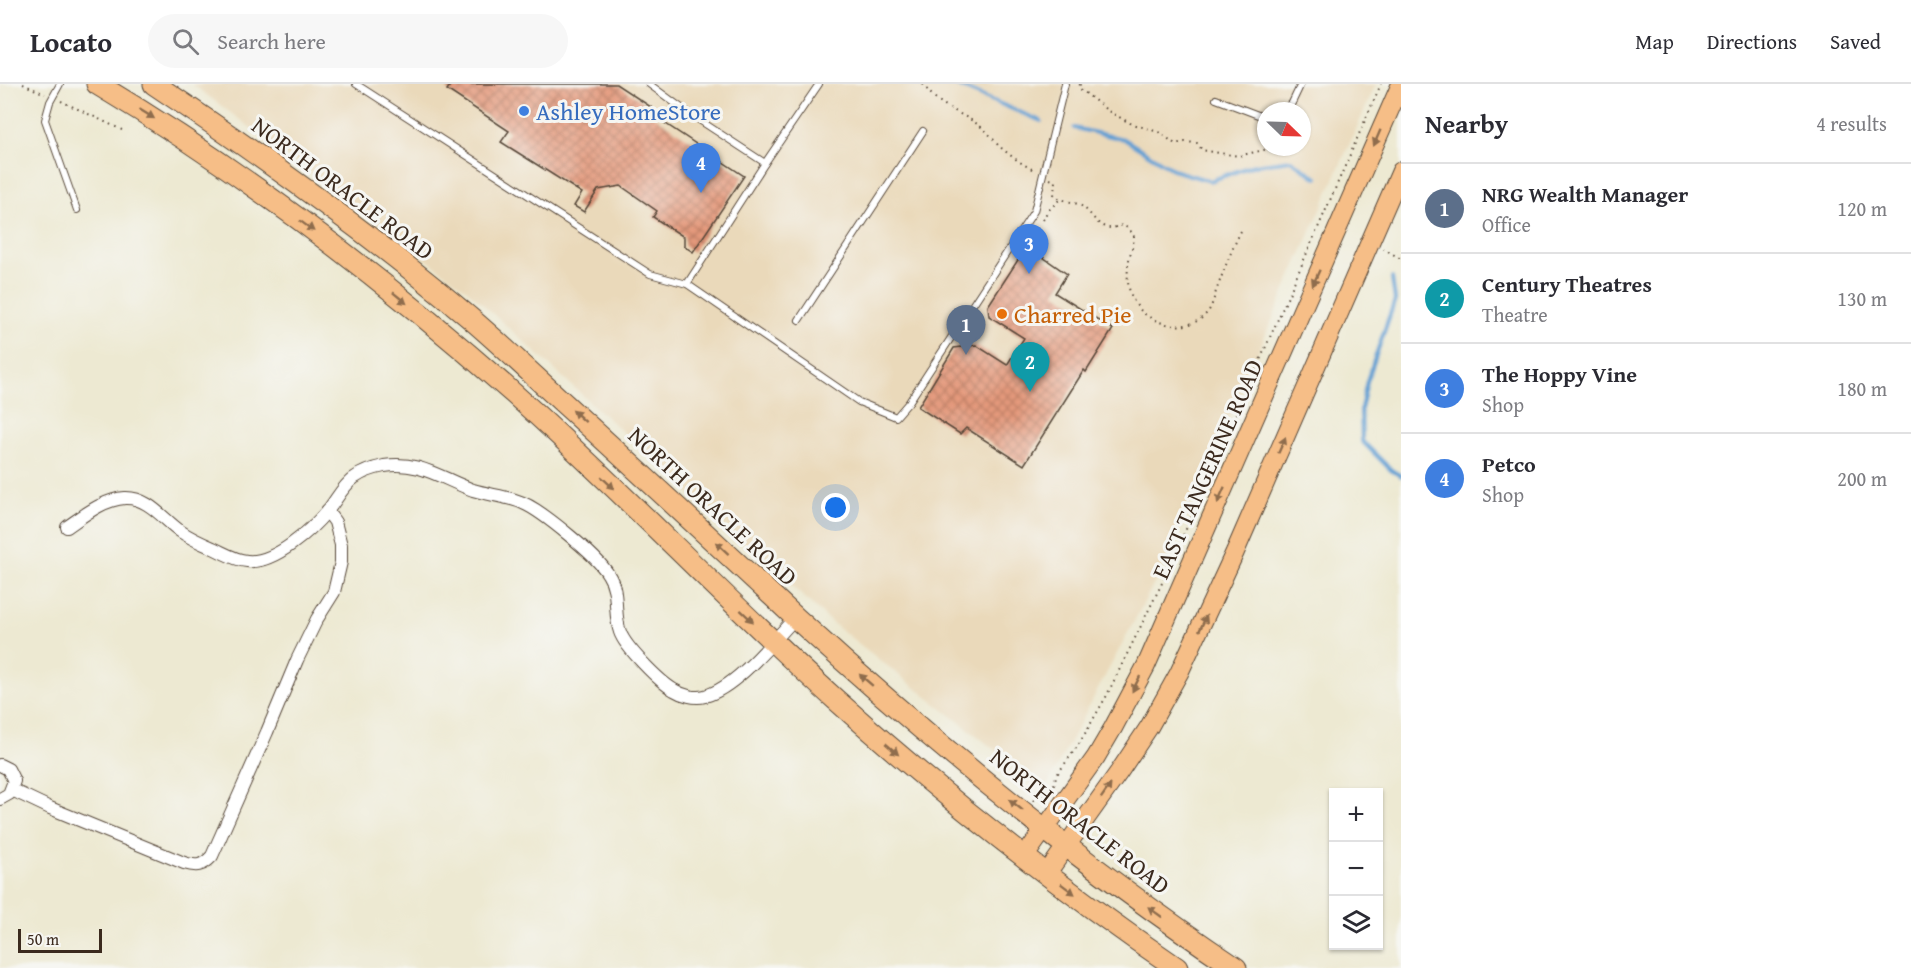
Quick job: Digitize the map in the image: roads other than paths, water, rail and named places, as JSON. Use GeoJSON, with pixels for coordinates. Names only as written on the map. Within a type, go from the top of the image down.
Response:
{"type":"FeatureCollection","features":[{"type":"Feature","properties":{"kind":"highway"},"geometry":{"type":"LineString","coordinates":[[97,84],[146,113],[245,179],[354,261],[453,342],[517,397],[832,696],[903,758],[998,837],[1177,968]]}},
{"type":"Feature","properties":{"kind":"highway","name":"NORTH ORACLE ROAD"},"geometry":{"type":"LineString","coordinates":[[154,84],[302,186],[365,233],[470,318],[901,711],[1066,846],[1236,968]]}},
{"type":"Feature","properties":{"kind":"main road","name":"EAST TANGERINE ROAD"},"geometry":{"type":"LineString","coordinates":[[1025,856],[1096,757],[1146,666],[1401,84]]}},
{"type":"Feature","properties":{"kind":"main road"},"geometry":{"type":"LineString","coordinates":[[1047,873],[1137,745],[1179,673],[1235,552],[1401,171]]}},
{"type":"Feature","properties":{"kind":"street"},"geometry":{"type":"LineString","coordinates":[[67,527],[109,502],[126,498],[151,506],[178,530],[198,541],[237,559],[257,561],[277,554],[289,546],[327,511],[344,487],[355,477],[369,470],[396,465],[418,467],[472,489],[526,504],[582,547],[602,565],[615,586],[618,624],[624,641],[673,690],[683,694],[705,696],[728,684],[741,674],[796,617]]}},
{"type":"Feature","properties":{"kind":"street"},"geometry":{"type":"LineString","coordinates":[[12,790],[184,863],[195,866],[205,863],[212,856],[297,660],[334,592],[341,562],[341,545],[335,522],[327,511]]}},
{"type":"Feature","properties":{"kind":"street"},"geometry":{"type":"LineString","coordinates":[[0,765],[8,769],[13,777],[12,790],[0,799]]}},
{"type":"Feature","properties":{"kind":"lane"},"geometry":{"type":"LineString","coordinates":[[60,84],[45,120],[77,210]]}},
{"type":"Feature","properties":{"kind":"lane"},"geometry":{"type":"LineString","coordinates":[[356,84],[650,274],[687,284],[860,402],[896,417],[909,402],[1034,211],[1065,84]]}},
{"type":"Feature","properties":{"kind":"lane"},"geometry":{"type":"LineString","coordinates":[[649,84],[765,163]]}},
{"type":"Feature","properties":{"kind":"lane"},"geometry":{"type":"LineString","coordinates":[[687,284],[819,84]]}},
{"type":"Feature","properties":{"kind":"lane"},"geometry":{"type":"LineString","coordinates":[[1292,102],[1300,84]]}},
{"type":"Feature","properties":{"kind":"lane"},"geometry":{"type":"LineString","coordinates":[[1216,99],[1257,115]]}},
{"type":"Feature","properties":{"kind":"lane"},"geometry":{"type":"LineString","coordinates":[[799,320],[923,130]]}},
{"type":"Feature","properties":{"kind":"waterway"},"geometry":{"type":"LineString","coordinates":[[953,84],[1041,121]]}},
{"type":"Feature","properties":{"kind":"waterway"},"geometry":{"type":"LineString","coordinates":[[1074,128],[1124,139],[1176,171],[1210,181],[1254,165],[1291,160],[1317,178]]}},
{"type":"Feature","properties":{"kind":"waterway"},"geometry":{"type":"LineString","coordinates":[[1392,278],[1395,300],[1367,381],[1361,409],[1362,441],[1391,470],[1401,476]]}},
{"type":"Feature","properties":{"kind":"place","name":"Ashley HomeStore"},"geometry":{"type":"Point","coordinates":[524,111]}},
{"type":"Feature","properties":{"kind":"place","name":"Petco"},"geometry":{"type":"Point","coordinates":[701,193]}},
{"type":"Feature","properties":{"kind":"place","name":"The Hoppy Vine"},"geometry":{"type":"Point","coordinates":[1029,274]}},
{"type":"Feature","properties":{"kind":"place","name":"Charred Pie"},"geometry":{"type":"Point","coordinates":[1002,314]}},
{"type":"Feature","properties":{"kind":"place","name":"NRG Wealth Manager"},"geometry":{"type":"Point","coordinates":[966,355]}},
{"type":"Feature","properties":{"kind":"place","name":"Century Theatres"},"geometry":{"type":"Point","coordinates":[1030,392]}}]}
